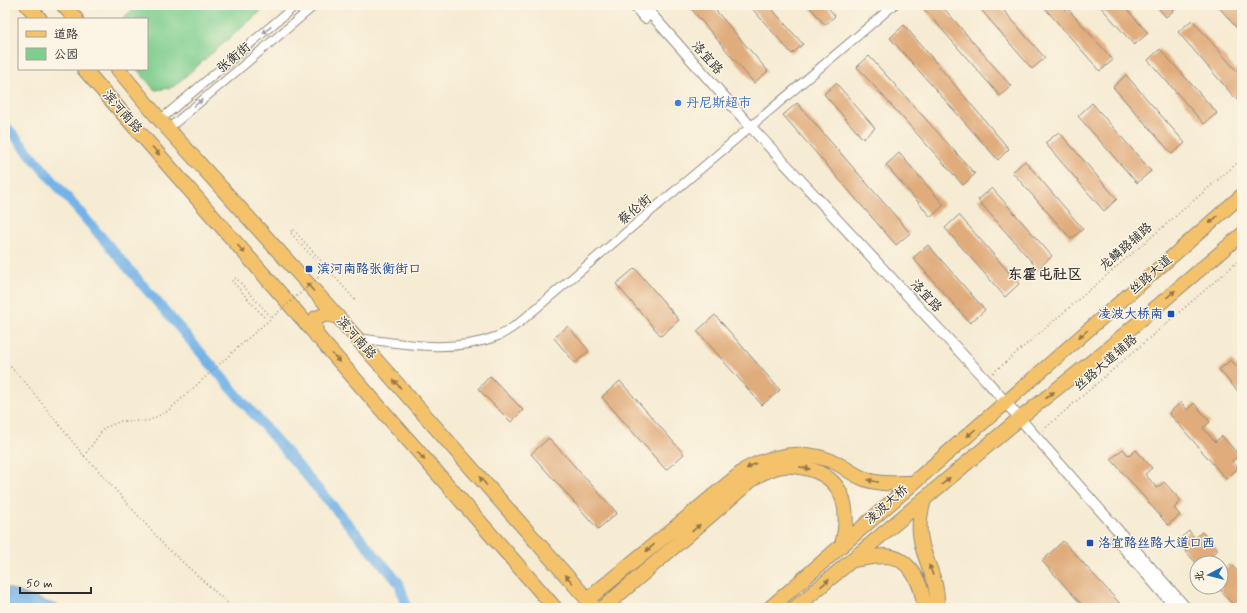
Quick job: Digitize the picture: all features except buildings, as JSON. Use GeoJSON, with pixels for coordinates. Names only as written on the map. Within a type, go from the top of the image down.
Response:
{"type":"FeatureCollection","features":[{"type":"Feature","properties":{"kind":"highway"},"geometry":{"type":"LineString","coordinates":[[27,5],[39,18]]}},
{"type":"Feature","properties":{"kind":"highway"},"geometry":{"type":"LineString","coordinates":[[63,5],[75,18]]}},
{"type":"Feature","properties":{"kind":"highway","name":"滨河南路"},"geometry":{"type":"LineString","coordinates":[[85,70],[554,608]]}},
{"type":"Feature","properties":{"kind":"highway","name":"滨河南路"},"geometry":{"type":"LineString","coordinates":[[119,70],[164,124],[338,317],[591,604]]}},
{"type":"Feature","properties":{"kind":"highway"},"geometry":{"type":"LineString","coordinates":[[318,337],[315,325],[316,318],[327,314],[338,317]]}},
{"type":"Feature","properties":{"kind":"highway","name":"凌波大桥"},"geometry":{"type":"LineString","coordinates":[[770,608],[1003,405]]}},
{"type":"Feature","properties":{"kind":"highway","name":"凌波大桥"},"geometry":{"type":"LineString","coordinates":[[795,608],[1016,421]]}},
{"type":"Feature","properties":{"kind":"highway"},"geometry":{"type":"LineString","coordinates":[[591,604],[746,469],[773,457],[787,454],[812,454],[834,462],[860,477],[886,483],[912,483]]}},
{"type":"Feature","properties":{"kind":"highway"},"geometry":{"type":"LineString","coordinates":[[603,608],[755,477],[778,466],[799,466],[817,470],[833,481],[842,494],[846,513],[846,530],[842,545]]}},
{"type":"Feature","properties":{"kind":"highway"},"geometry":{"type":"LineString","coordinates":[[924,500],[920,516],[921,540],[935,580],[938,598],[937,608]]}},
{"type":"Feature","properties":{"kind":"highway"},"geometry":{"type":"LineString","coordinates":[[851,560],[885,556],[892,557],[903,563],[919,580],[924,608]]}},
{"type":"Feature","properties":{"kind":"main road","name":"丝路大道"},"geometry":{"type":"LineString","coordinates":[[1003,405],[1242,195]]}},
{"type":"Feature","properties":{"kind":"main road","name":"丝路大道"},"geometry":{"type":"LineString","coordinates":[[1016,421],[1108,348],[1242,234]]}},
{"type":"Feature","properties":{"kind":"street","name":"张衡街"},"geometry":{"type":"LineString","coordinates":[[164,124],[296,5]]}},
{"type":"Feature","properties":{"kind":"street","name":"张衡街"},"geometry":{"type":"LineString","coordinates":[[164,124],[315,5]]}},
{"type":"Feature","properties":{"kind":"street","name":"洛宜路"},"geometry":{"type":"LineString","coordinates":[[634,5],[1003,405],[1176,608]]}},
{"type":"Feature","properties":{"kind":"street","name":"洛宜路"},"geometry":{"type":"LineString","coordinates":[[643,5],[749,129],[986,380],[1003,405]]}},
{"type":"Feature","properties":{"kind":"street","name":"蔡伦街"},"geometry":{"type":"LineString","coordinates":[[356,338],[431,346],[471,344],[499,336],[519,323],[894,5]]}},
{"type":"Feature","properties":{"kind":"street","name":"洛宜路"},"geometry":{"type":"LineString","coordinates":[[1016,421],[1186,608]]}},
{"type":"Feature","properties":{"kind":"path","name":"龙鳞路辅路"},"geometry":{"type":"LineString","coordinates":[[986,380],[1242,159]]}},
{"type":"Feature","properties":{"kind":"path"},"geometry":{"type":"LineString","coordinates":[[321,267],[290,232],[293,229],[356,300]]}},
{"type":"Feature","properties":{"kind":"path","name":"丝路大道辅路"},"geometry":{"type":"LineString","coordinates":[[1037,435],[1242,258]]}},
{"type":"Feature","properties":{"kind":"path"},"geometry":{"type":"LineString","coordinates":[[84,456],[104,428],[121,422],[148,421],[168,411],[245,341],[328,269]]}},
{"type":"Feature","properties":{"kind":"path"},"geometry":{"type":"LineString","coordinates":[[264,318],[232,281],[236,278],[272,318]]}},
{"type":"Feature","properties":{"kind":"path"},"geometry":{"type":"LineString","coordinates":[[5,361],[26,382],[84,456],[165,546],[233,608]]}},
{"type":"Feature","properties":{"kind":"green space"},"geometry":{"type":"Polygon","coordinates":[[[138,5],[268,5],[174,86],[155,90],[138,70],[148,70],[148,18],[123,18],[138,5]]]}},
{"type":"Feature","properties":{"kind":"water"},"geometry":{"type":"Polygon","coordinates":[[[5,587],[64,608],[5,608],[5,587]]]}},
{"type":"Feature","properties":{"kind":"waterway"},"geometry":{"type":"LineString","coordinates":[[5,125],[399,583],[407,608]]}},
{"type":"Feature","properties":{"kind":"place","name":"丹尼斯超市"},"geometry":{"type":"Point","coordinates":[678,103]}},
{"type":"Feature","properties":{"kind":"place","name":"滨河南路张衡街口"},"geometry":{"type":"Point","coordinates":[309,269]}},
{"type":"Feature","properties":{"kind":"place","name":"凌波大桥南"},"geometry":{"type":"Point","coordinates":[1171,314]}},
{"type":"Feature","properties":{"kind":"place","name":"洛宜路丝路大道口西"},"geometry":{"type":"Point","coordinates":[1090,543]}},
{"type":"Feature","properties":{"kind":"district","name":"东霍屯社区"},"geometry":{"type":"Point","coordinates":[1045,275]}}]}
